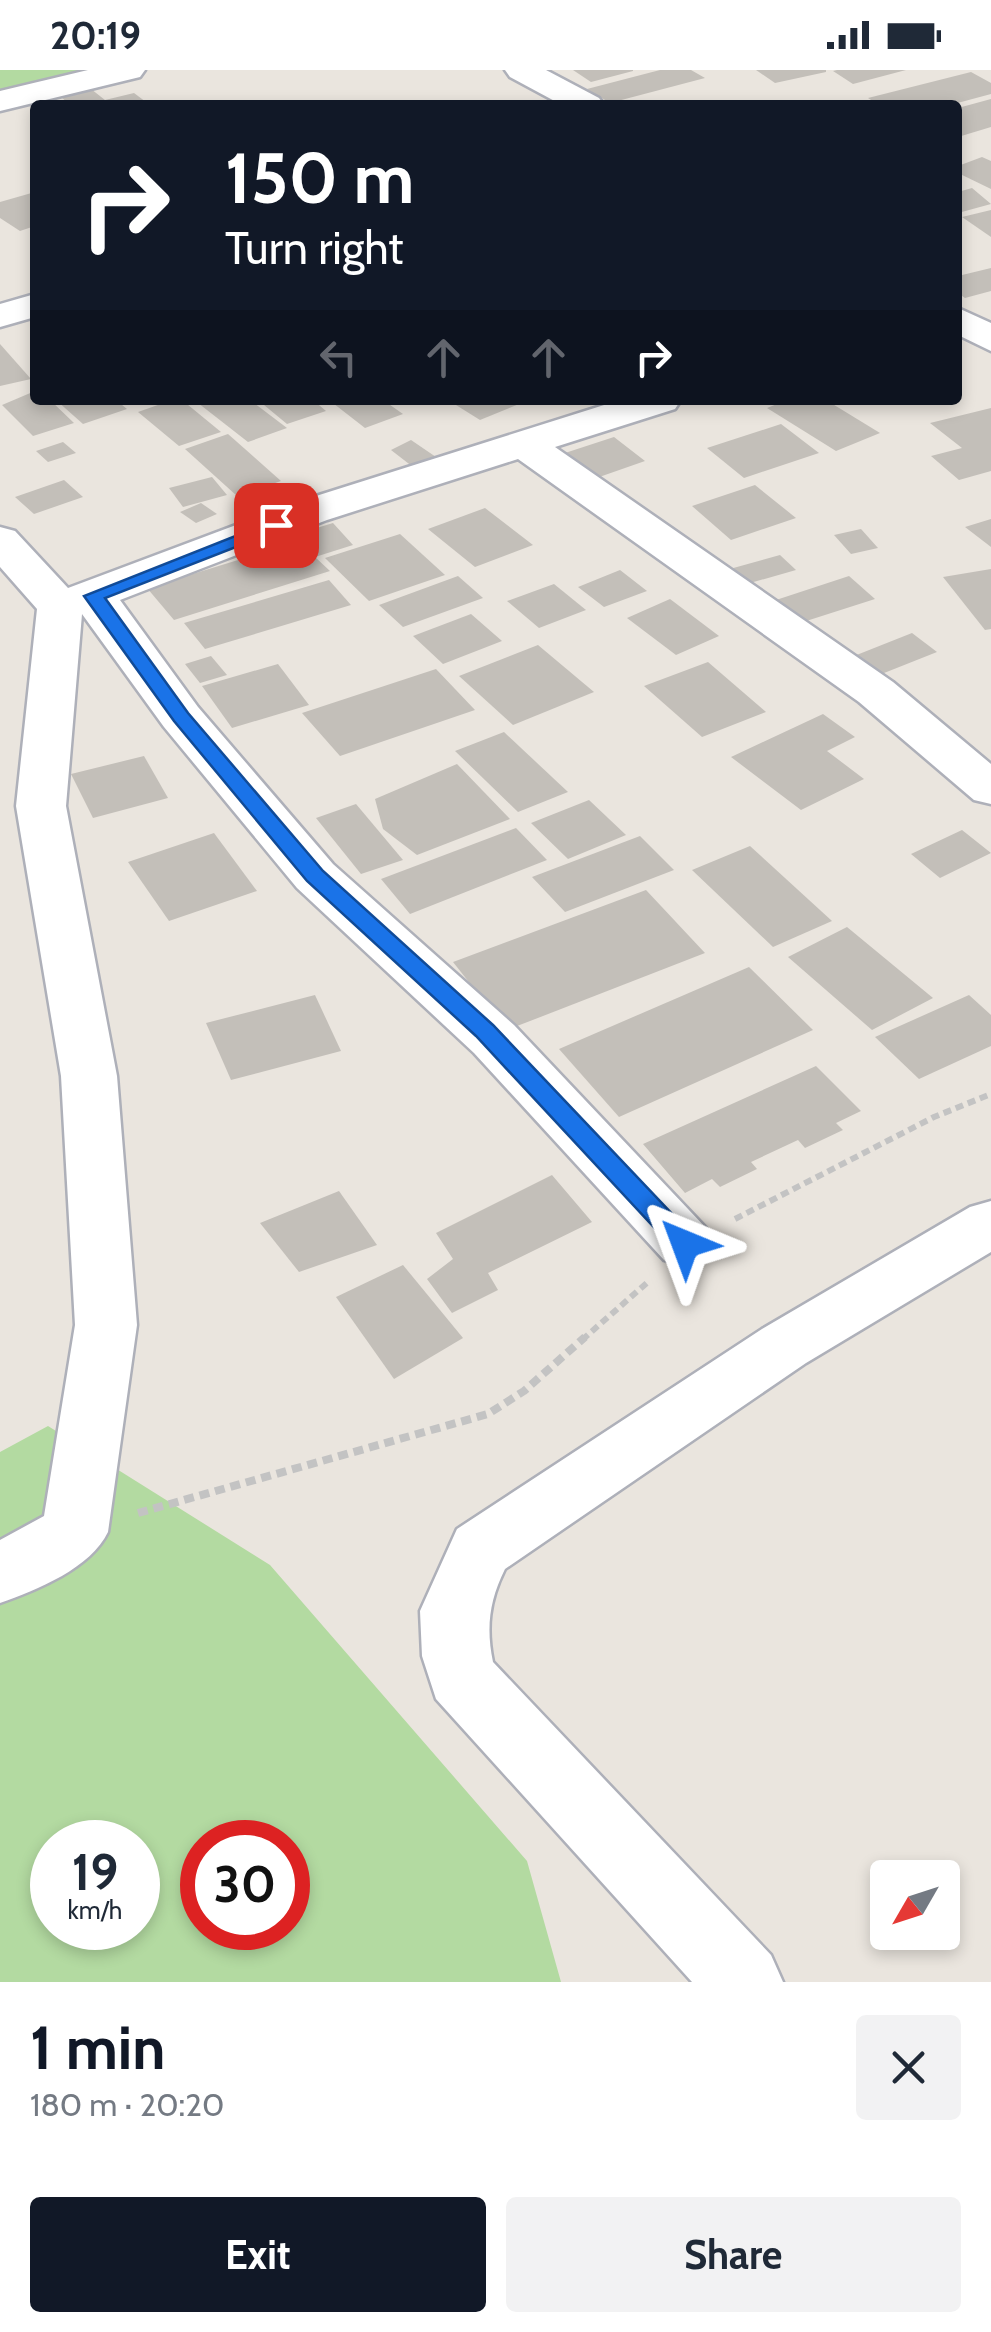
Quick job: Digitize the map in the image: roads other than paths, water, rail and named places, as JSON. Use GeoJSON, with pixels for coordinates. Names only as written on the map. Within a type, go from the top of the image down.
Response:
{"type":"FeatureCollection","features":[{"type":"Feature","properties":{"kind":"street"},"geometry":{"type":"LineString","coordinates":[[0,101],[129,70]]}},
{"type":"Feature","properties":{"kind":"street"},"geometry":{"type":"LineString","coordinates":[[521,70],[578,100]]}},
{"type":"Feature","properties":{"kind":"street"},"geometry":{"type":"LineString","coordinates":[[0,316],[30,307]]}},
{"type":"Feature","properties":{"kind":"street"},"geometry":{"type":"LineString","coordinates":[[962,322],[991,339]]}},
{"type":"Feature","properties":{"kind":"street"},"geometry":{"type":"LineString","coordinates":[[77,601],[312,511],[646,405]]}},
{"type":"Feature","properties":{"kind":"street"},"geometry":{"type":"LineString","coordinates":[[526,446],[876,692],[991,789]]}},
{"type":"Feature","properties":{"kind":"street"},"geometry":{"type":"LineString","coordinates":[[0,540],[77,601],[315,876],[484,1030],[685,1244]]}},
{"type":"Feature","properties":{"kind":"street"},"geometry":{"type":"LineString","coordinates":[[0,1574],[74,1532],[106,1325],[89,1076],[42,806],[77,601]]}},
{"type":"Feature","properties":{"kind":"street"},"geometry":{"type":"LineString","coordinates":[[744,1982],[461,1677],[450,1626],[461,1588],[481,1549],[784,1346],[991,1223]]}}]}
